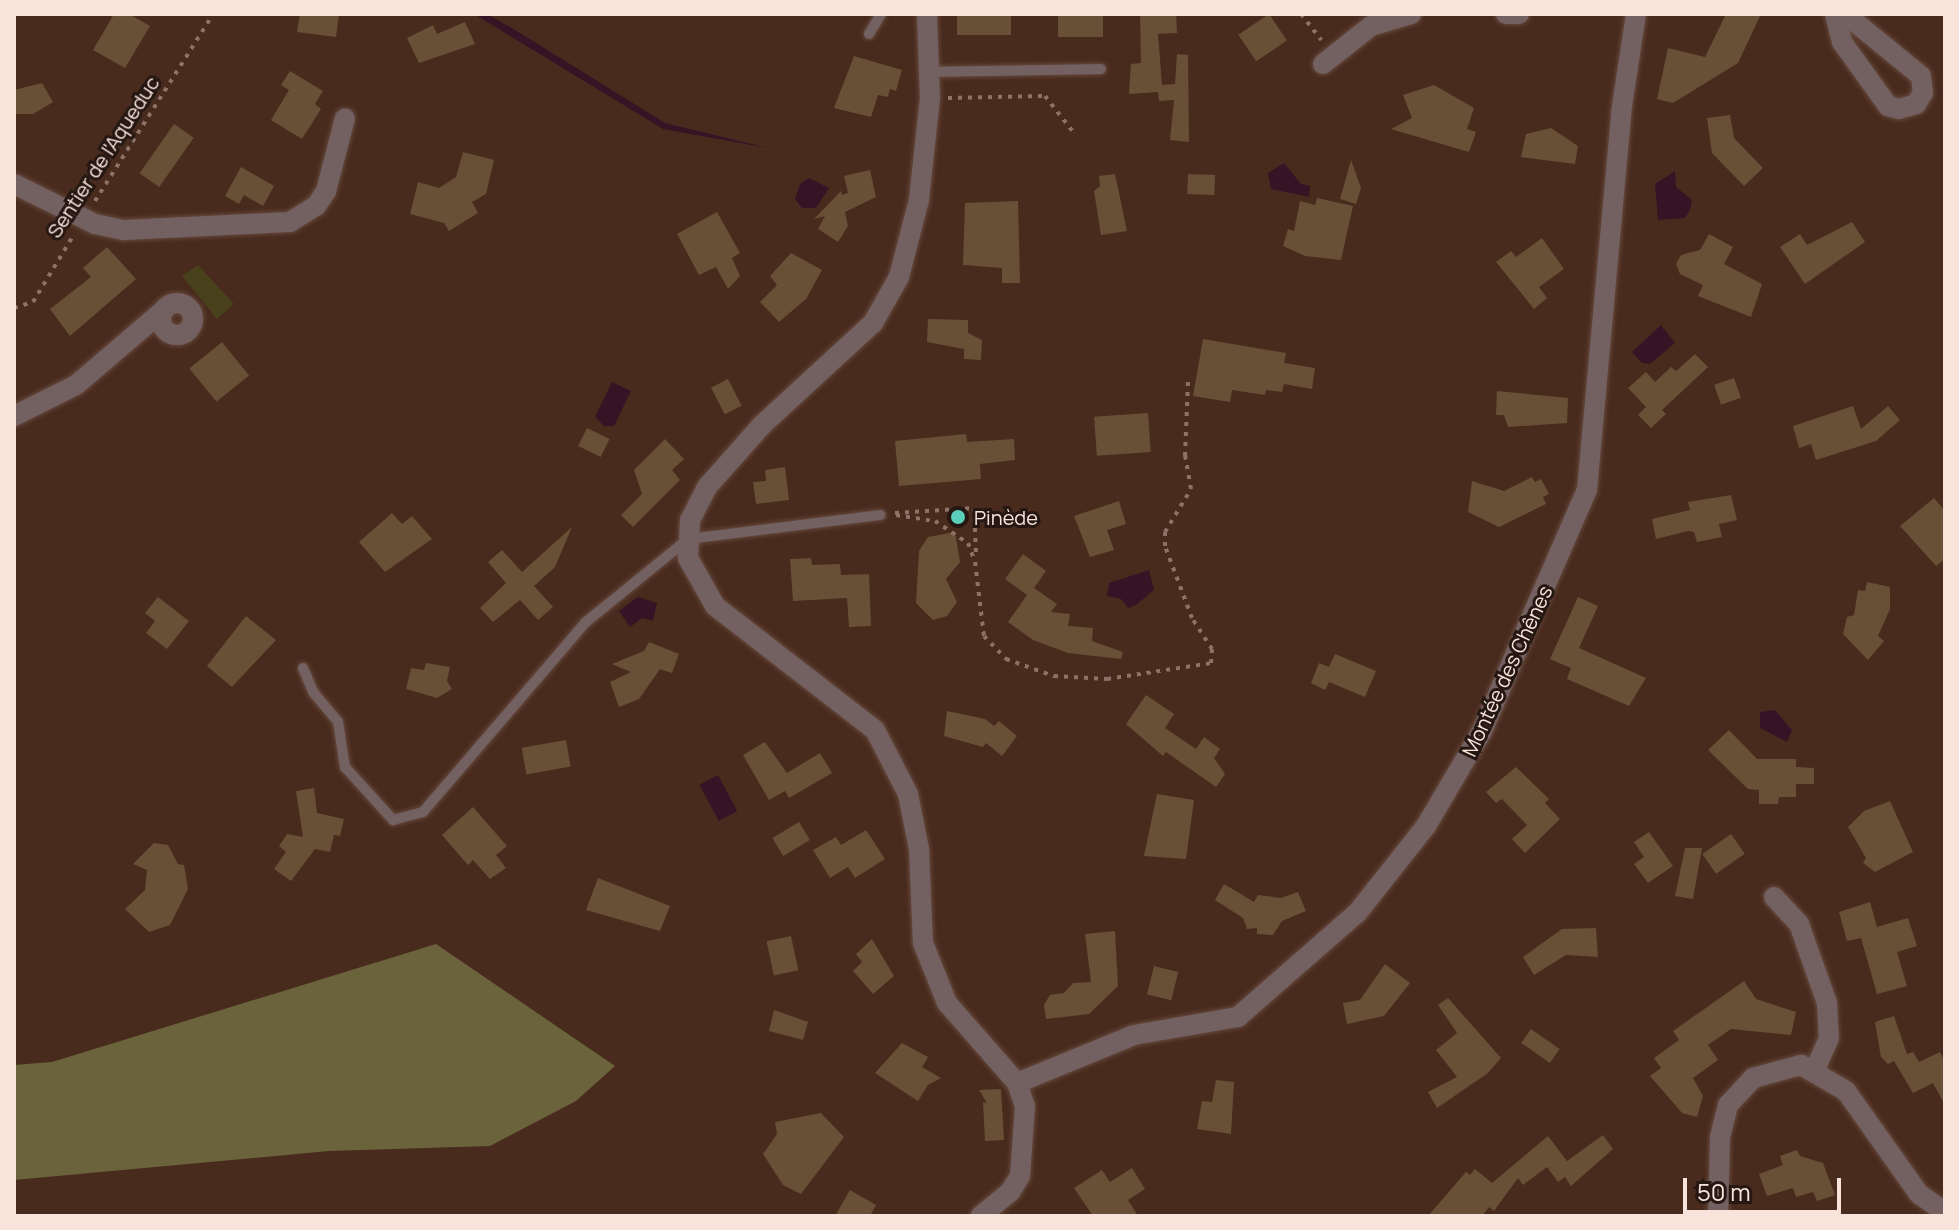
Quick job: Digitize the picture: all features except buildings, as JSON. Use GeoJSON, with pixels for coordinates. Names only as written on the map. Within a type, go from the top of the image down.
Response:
{"type":"FeatureCollection","features":[{"type":"Feature","properties":{"kind":"street"},"geometry":{"type":"LineString","coordinates":[[927,14],[930,98],[913,229],[884,309],[762,425],[707,487],[690,520],[688,539],[692,571],[715,606],[866,720],[883,741],[916,822],[920,930],[937,978],[962,1024],[1017,1083],[1027,1118],[1020,1176],[1010,1192],[980,1216]]}},
{"type":"Feature","properties":{"kind":"street"},"geometry":{"type":"LineString","coordinates":[[1323,64],[1371,26],[1411,14]]}},
{"type":"Feature","properties":{"kind":"street"},"geometry":{"type":"LineString","coordinates":[[1506,14],[1519,14]]}},
{"type":"Feature","properties":{"kind":"street","name":"Montée des Chênes"},"geometry":{"type":"LineString","coordinates":[[1017,1083],[1134,1035],[1238,1017],[1358,912],[1426,826],[1482,731],[1587,490],[1621,113],[1636,14]]}},
{"type":"Feature","properties":{"kind":"street"},"geometry":{"type":"LineString","coordinates":[[1835,14],[1842,42],[1888,106],[1899,109],[1916,104],[1923,93],[1921,76],[1845,14]]}},
{"type":"Feature","properties":{"kind":"street"},"geometry":{"type":"LineString","coordinates":[[14,184],[83,219],[124,230],[187,231],[290,222],[316,206],[326,191],[345,118]]}},
{"type":"Feature","properties":{"kind":"street"},"geometry":{"type":"LineString","coordinates":[[14,416],[76,385],[140,328],[165,309],[182,304],[193,319],[183,334],[140,328]]}},
{"type":"Feature","properties":{"kind":"street"},"geometry":{"type":"LineString","coordinates":[[165,309],[161,319],[165,330]]}},
{"type":"Feature","properties":{"kind":"street"},"geometry":{"type":"LineString","coordinates":[[1774,897],[1799,924],[1827,1003],[1829,1038],[1815,1070]]}},
{"type":"Feature","properties":{"kind":"street"},"geometry":{"type":"LineString","coordinates":[[1718,1216],[1720,1137],[1728,1105],[1753,1078],[1785,1066],[1815,1070],[1846,1091],[1919,1194],[1945,1212]]}},
{"type":"Feature","properties":{"kind":"lane"},"geometry":{"type":"LineString","coordinates":[[869,34],[881,14]]}},
{"type":"Feature","properties":{"kind":"lane"},"geometry":{"type":"LineString","coordinates":[[930,72],[1101,69]]}},
{"type":"Feature","properties":{"kind":"lane"},"geometry":{"type":"LineString","coordinates":[[303,668],[313,692],[338,722],[345,767],[393,820],[423,812],[586,622],[688,539],[881,515]]}},
{"type":"Feature","properties":{"kind":"path","name":"Sentier de l'Aqueduc"},"geometry":{"type":"LineString","coordinates":[[14,308],[33,302],[213,14]]}},
{"type":"Feature","properties":{"kind":"path"},"geometry":{"type":"LineString","coordinates":[[1301,14],[1325,46],[1323,64]]}},
{"type":"Feature","properties":{"kind":"path"},"geometry":{"type":"LineString","coordinates":[[930,98],[1045,96],[1062,111],[1074,133]]}},
{"type":"Feature","properties":{"kind":"path"},"geometry":{"type":"LineString","coordinates":[[881,515],[974,508],[975,562],[984,636],[1006,659],[1054,676],[1107,679],[1211,663],[1212,649],[1192,618],[1165,546],[1165,532],[1191,489],[1185,456],[1188,382]]}},
{"type":"Feature","properties":{"kind":"path"},"geometry":{"type":"LineString","coordinates":[[881,515],[943,525],[968,543],[975,562]]}},
{"type":"Feature","properties":{"kind":"shaded area"},"geometry":{"type":"Polygon","coordinates":[[[474,14],[487,14],[512,28],[665,123],[768,148],[663,129],[474,14]]]}},
{"type":"Feature","properties":{"kind":"shaded area"},"geometry":{"type":"Polygon","coordinates":[[[1284,163],[1301,184],[1310,186],[1309,197],[1271,189],[1268,173],[1284,163]]]}},
{"type":"Feature","properties":{"kind":"shaded area"},"geometry":{"type":"Polygon","coordinates":[[[1675,171],[1676,187],[1692,200],[1690,210],[1685,218],[1658,220],[1655,184],[1675,171]]]}},
{"type":"Feature","properties":{"kind":"shaded area"},"geometry":{"type":"Polygon","coordinates":[[[809,178],[829,188],[816,208],[802,208],[795,199],[800,184],[809,178]]]}},
{"type":"Feature","properties":{"kind":"shaded area"},"geometry":{"type":"Polygon","coordinates":[[[198,265],[234,304],[217,319],[182,276],[198,265]]]}},
{"type":"Feature","properties":{"kind":"shaded area"},"geometry":{"type":"Polygon","coordinates":[[[1661,325],[1675,343],[1650,364],[1642,363],[1632,352],[1661,325]]]}},
{"type":"Feature","properties":{"kind":"shaded area"},"geometry":{"type":"Polygon","coordinates":[[[612,382],[631,391],[614,426],[604,426],[595,417],[612,382]]]}},
{"type":"Feature","properties":{"kind":"shaded area"},"geometry":{"type":"Polygon","coordinates":[[[1149,570],[1154,590],[1136,605],[1128,608],[1121,599],[1107,596],[1109,583],[1149,570]]]}},
{"type":"Feature","properties":{"kind":"shaded area"},"geometry":{"type":"Polygon","coordinates":[[[638,597],[657,603],[653,621],[642,618],[630,627],[619,611],[638,597]]]}},
{"type":"Feature","properties":{"kind":"shaded area"},"geometry":{"type":"Polygon","coordinates":[[[1775,710],[1792,730],[1787,742],[1760,728],[1760,712],[1775,710]]]}},
{"type":"Feature","properties":{"kind":"shaded area"},"geometry":{"type":"Polygon","coordinates":[[[718,775],[737,811],[719,821],[699,785],[718,775]]]}},
{"type":"Feature","properties":{"kind":"shaded area"},"geometry":{"type":"Polygon","coordinates":[[[436,944],[615,1066],[576,1101],[490,1146],[329,1151],[14,1180],[14,1065],[52,1062],[436,944]]]}},
{"type":"Feature","properties":{"kind":"place","name":"Pinède"},"geometry":{"type":"Point","coordinates":[958,517]}}]}
